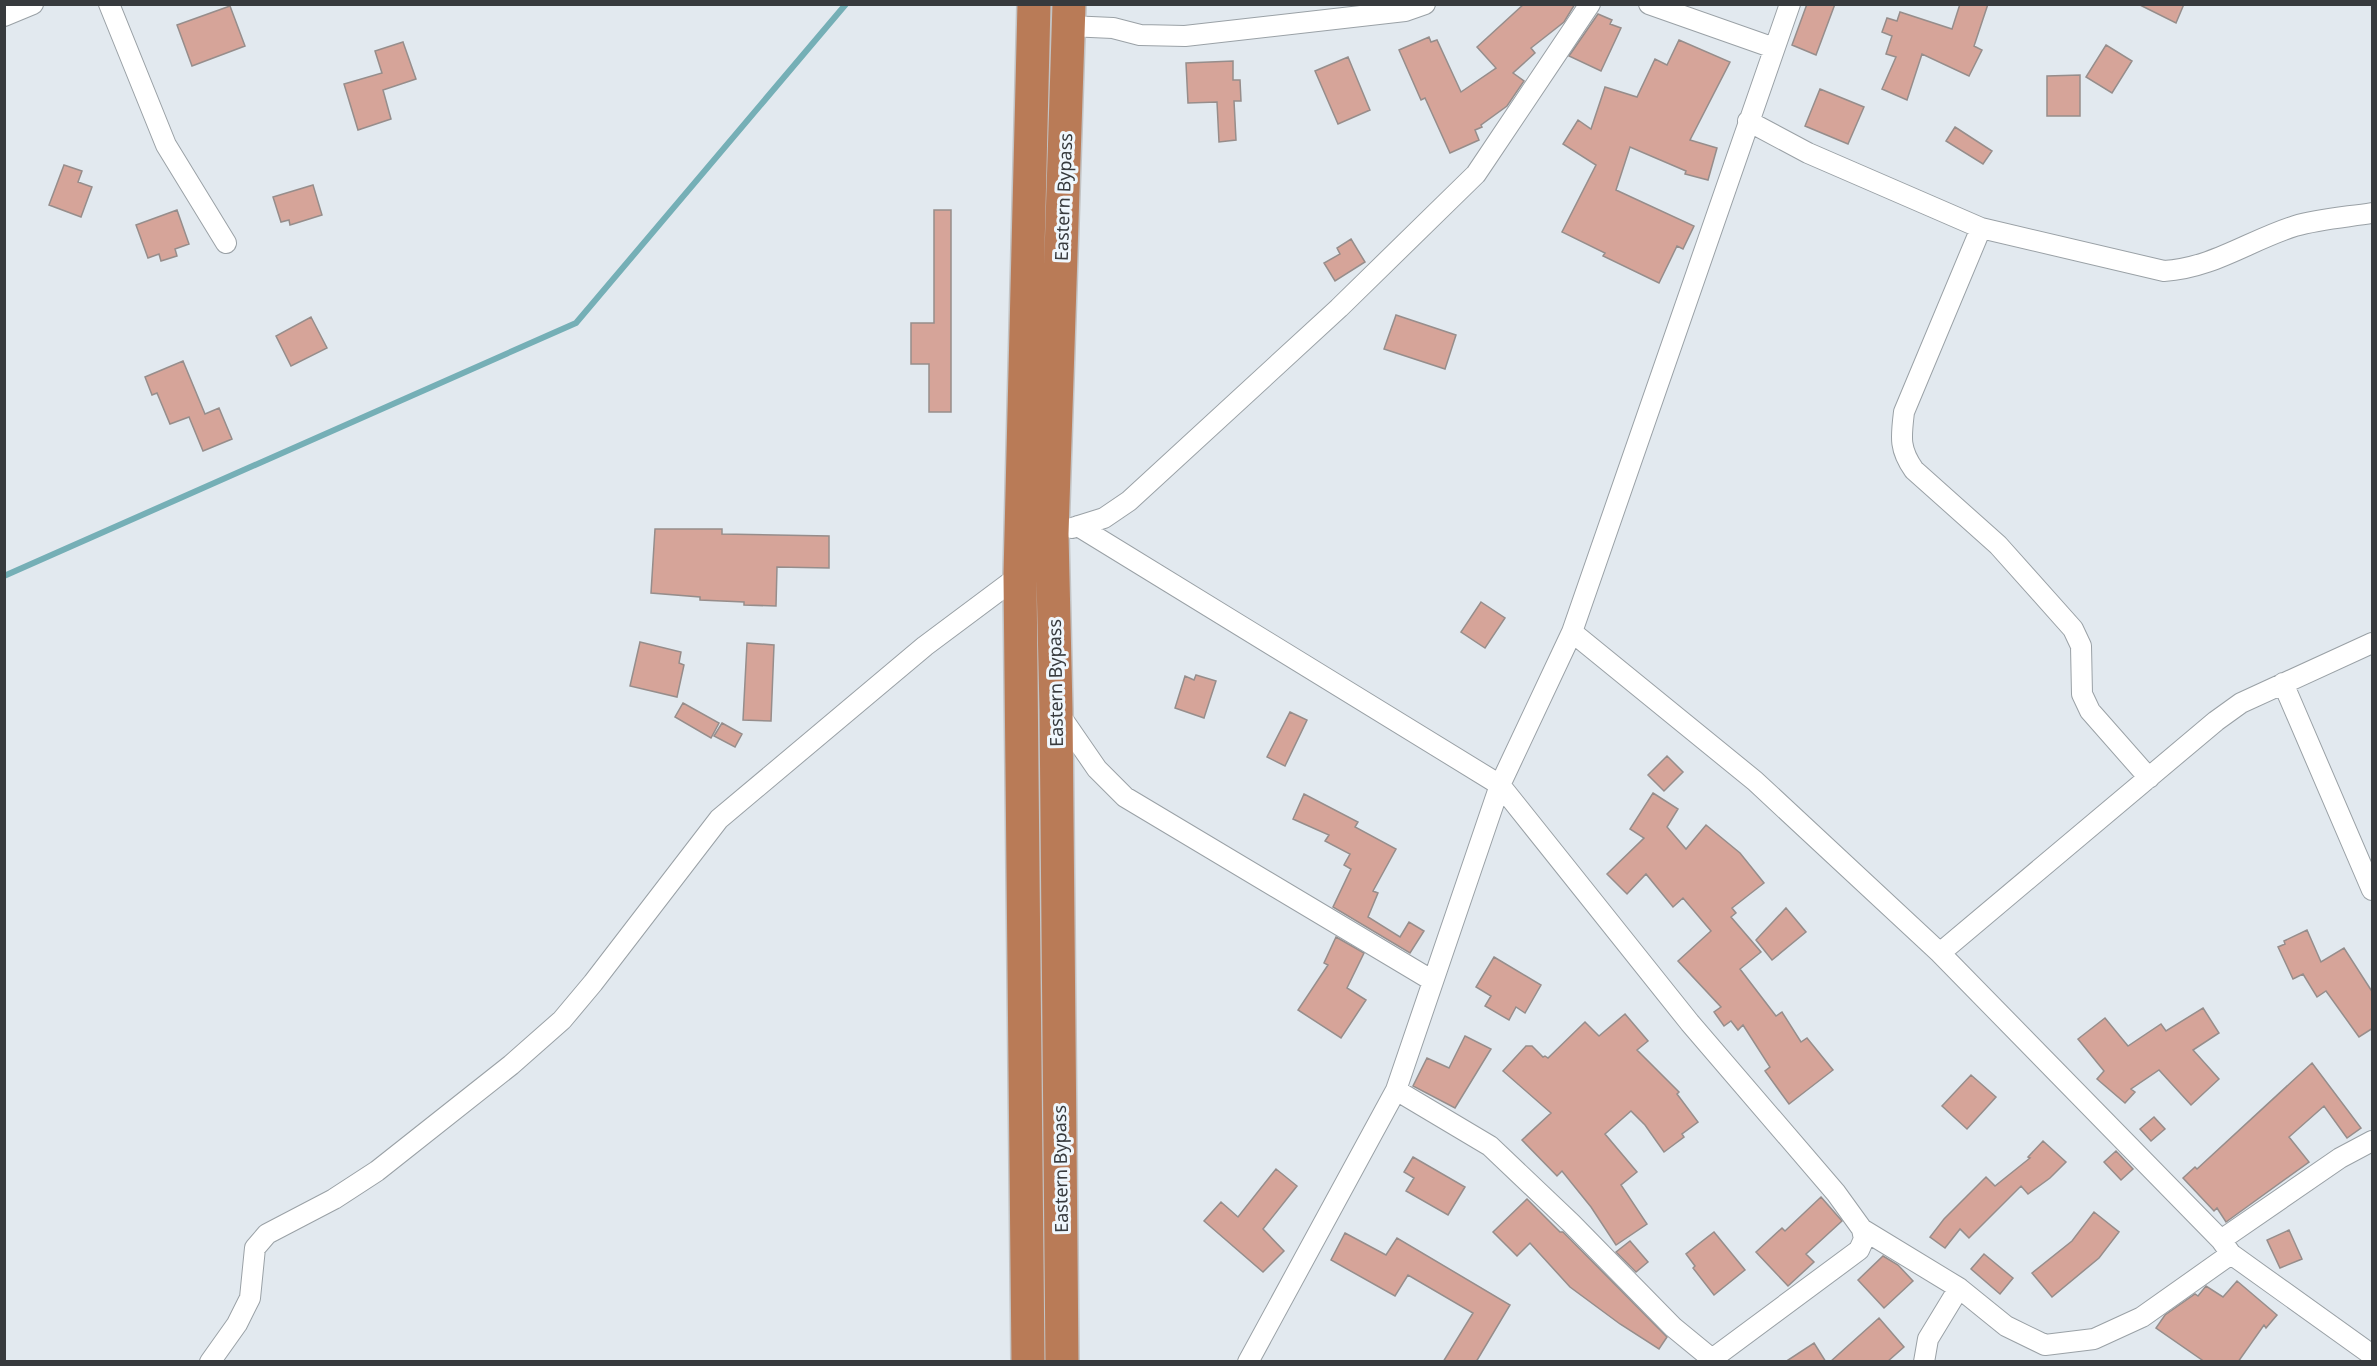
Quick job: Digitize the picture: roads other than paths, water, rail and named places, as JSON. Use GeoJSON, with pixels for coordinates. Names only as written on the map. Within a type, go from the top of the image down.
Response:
{"type":"FeatureCollection","features":[{"type":"Feature","properties":{"kind":"highway","name":"Eastern Bypass"},"geometry":{"type":"LineString","coordinates":[[1028,1362],[1020,575],[1034,4]]}},
{"type":"Feature","properties":{"kind":"highway","name":"Eastern Bypass"},"geometry":{"type":"LineString","coordinates":[[1062,1362],[1056,709],[1065,530],[1069,15]]}},
{"type":"Feature","properties":{"kind":"street"},"geometry":{"type":"LineString","coordinates":[[4,16],[33,4]]}},
{"type":"Feature","properties":{"kind":"street"},"geometry":{"type":"LineString","coordinates":[[109,4],[166,145],[226,243]]}},
{"type":"Feature","properties":{"kind":"street"},"geometry":{"type":"LineString","coordinates":[[1069,15],[1140,35],[1185,36],[1405,11],[1425,4]]}},
{"type":"Feature","properties":{"kind":"street"},"geometry":{"type":"LineString","coordinates":[[1065,530],[1104,518],[1129,501],[1339,308],[1476,174],[1590,4]]}},
{"type":"Feature","properties":{"kind":"street"},"geometry":{"type":"LineString","coordinates":[[1649,4],[1774,48]]}},
{"type":"Feature","properties":{"kind":"street"},"geometry":{"type":"LineString","coordinates":[[1248,1362],[1396,1090],[1500,785],[1572,632],[1790,4]]}},
{"type":"Feature","properties":{"kind":"street"},"geometry":{"type":"LineString","coordinates":[[1748,121],[1808,153],[1980,228],[2164,271],[2187,270],[2208,263],[2295,226],[2373,213]]}},
{"type":"Feature","properties":{"kind":"street"},"geometry":{"type":"LineString","coordinates":[[1980,228],[1904,412],[1901,435],[1904,455],[1914,470],[1998,545],[2073,629],[2081,646],[2082,694],[2090,711],[2149,778]]}},
{"type":"Feature","properties":{"kind":"street"},"geometry":{"type":"LineString","coordinates":[[1065,530],[1500,785],[1690,1023],[1836,1193],[1862,1229],[1959,1288],[2006,1326],[2045,1346],[2094,1339],[2142,1317],[2226,1247],[2340,1158],[2373,1141]]}},
{"type":"Feature","properties":{"kind":"street"},"geometry":{"type":"LineString","coordinates":[[210,1362],[237,1324],[250,1298],[255,1248],[267,1234],[334,1199],[377,1171],[511,1065],[562,1020],[719,819],[925,646],[1020,575]]}},
{"type":"Feature","properties":{"kind":"street"},"geometry":{"type":"LineString","coordinates":[[1572,632],[1755,781],[1940,953],[2226,1247],[2373,1355]]}},
{"type":"Feature","properties":{"kind":"street"},"geometry":{"type":"LineString","coordinates":[[1940,953],[2216,721],[2241,703],[2373,643]]}},
{"type":"Feature","properties":{"kind":"street"},"geometry":{"type":"LineString","coordinates":[[2283,683],[2373,890]]}},
{"type":"Feature","properties":{"kind":"street"},"geometry":{"type":"LineString","coordinates":[[1056,709],[1097,769],[1125,797],[1433,981]]}},
{"type":"Feature","properties":{"kind":"street"},"geometry":{"type":"LineString","coordinates":[[1396,1090],[1490,1146],[1571,1223],[1673,1327],[1712,1359],[1858,1250],[1864,1239],[1862,1229]]}},
{"type":"Feature","properties":{"kind":"street"},"geometry":{"type":"LineString","coordinates":[[1924,1362],[1928,1339],[1959,1288]]}},
{"type":"Feature","properties":{"kind":"waterway"},"geometry":{"type":"LineString","coordinates":[[4,576],[576,323],[846,4]]}}]}
